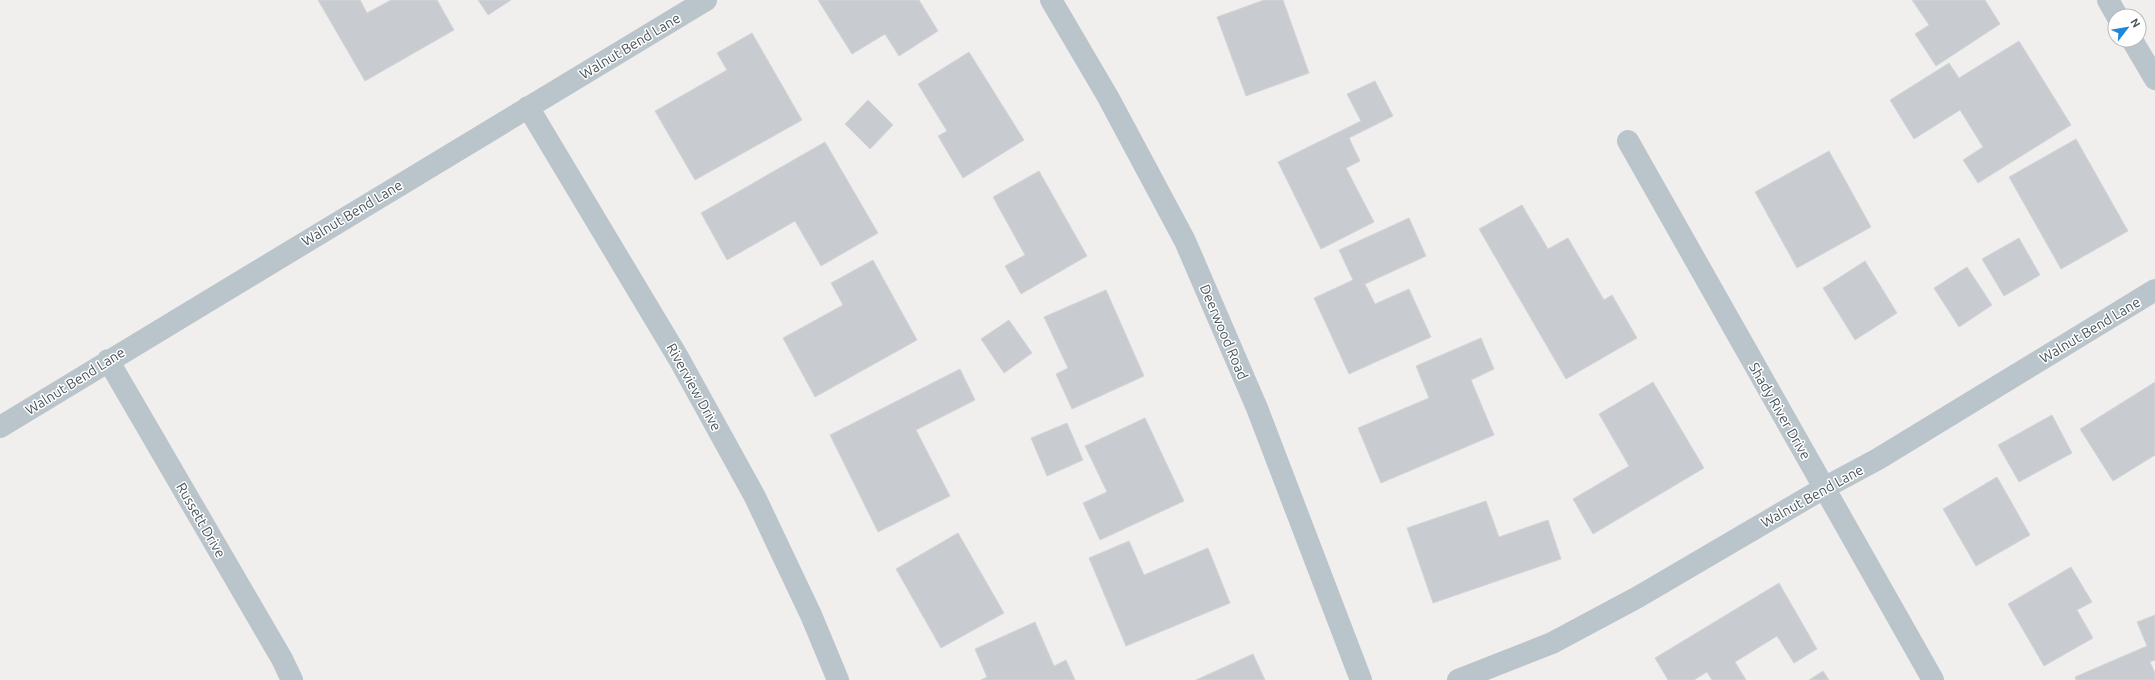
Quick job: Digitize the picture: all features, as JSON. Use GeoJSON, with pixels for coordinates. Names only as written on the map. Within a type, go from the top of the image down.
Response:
{"type":"FeatureCollection","features":[{"type":"Feature","properties":{"kind":"street","name":"Walnut Bend Lane"},"geometry":{"type":"LineString","coordinates":[[0,427],[108,360],[706,0]]}},
{"type":"Feature","properties":{"kind":"street","name":"Deerwood Road"},"geometry":{"type":"LineString","coordinates":[[1051,0],[1108,97],[1185,241],[1257,408],[1361,680]]}},
{"type":"Feature","properties":{"kind":"street"},"geometry":{"type":"LineString","coordinates":[[2137,48],[2155,79]]}},
{"type":"Feature","properties":{"kind":"street","name":"Riverview Drive"},"geometry":{"type":"LineString","coordinates":[[528,107],[679,359],[755,497],[811,615],[838,680]]}},
{"type":"Feature","properties":{"kind":"street","name":"Shady River Drive"},"geometry":{"type":"LineString","coordinates":[[1628,141],[1933,680]]}},
{"type":"Feature","properties":{"kind":"street","name":"Walnut Bend Lane"},"geometry":{"type":"LineString","coordinates":[[1458,680],[1552,643],[1638,597],[1824,488],[1878,459],[2155,290]]}},
{"type":"Feature","properties":{"kind":"street","name":"Russett Drive"},"geometry":{"type":"LineString","coordinates":[[108,360],[278,652],[292,680]]}},
{"type":"Feature","properties":{"kind":"building"},"geometry":{"type":"Polygon","coordinates":[[[318,0],[360,0],[367,13],[391,0],[437,0],[454,30],[365,81],[318,0]]]}},
{"type":"Feature","properties":{"kind":"building"},"geometry":{"type":"Polygon","coordinates":[[[478,0],[511,0],[488,15],[478,0]]]}},
{"type":"Feature","properties":{"kind":"building"},"geometry":{"type":"Polygon","coordinates":[[[818,0],[919,0],[938,31],[899,56],[885,34],[852,54],[818,0]]]}},
{"type":"Feature","properties":{"kind":"building"},"geometry":{"type":"Polygon","coordinates":[[[1264,0],[1283,0],[1309,73],[1246,96],[1217,17],[1264,0]]]}},
{"type":"Feature","properties":{"kind":"building"},"geometry":{"type":"Polygon","coordinates":[[[1912,0],[1985,0],[2000,24],[1936,66],[1915,34],[1929,25],[1912,0]]]}},
{"type":"Feature","properties":{"kind":"building"},"geometry":{"type":"Polygon","coordinates":[[[752,33],[802,120],[695,180],[655,111],[727,70],[717,53],[752,33]]]}},
{"type":"Feature","properties":{"kind":"building"},"geometry":{"type":"Polygon","coordinates":[[[2019,41],[2071,125],[1978,183],[1963,160],[1983,147],[1960,110],[1914,139],[1890,100],[1949,63],[1959,78],[2019,41]]]}},
{"type":"Feature","properties":{"kind":"building"},"geometry":{"type":"Polygon","coordinates":[[[969,52],[1024,140],[963,178],[938,136],[947,131],[918,84],[969,52]]]}},
{"type":"Feature","properties":{"kind":"building"},"geometry":{"type":"Polygon","coordinates":[[[1375,81],[1393,116],[1349,138],[1360,161],[1346,168],[1374,222],[1321,249],[1278,162],[1361,121],[1347,94],[1375,81]]]}},
{"type":"Feature","properties":{"kind":"building"},"geometry":{"type":"Polygon","coordinates":[[[868,100],[893,125],[870,149],[845,124],[868,100]]]}},
{"type":"Feature","properties":{"kind":"building"},"geometry":{"type":"Polygon","coordinates":[[[2076,139],[2128,231],[2061,269],[2009,177],[2076,139]]]}},
{"type":"Feature","properties":{"kind":"building"},"geometry":{"type":"Polygon","coordinates":[[[825,142],[878,233],[821,266],[795,221],[727,260],[701,213],[825,142]]]}},
{"type":"Feature","properties":{"kind":"building"},"geometry":{"type":"Polygon","coordinates":[[[1829,151],[1871,227],[1797,268],[1755,192],[1829,151]]]}},
{"type":"Feature","properties":{"kind":"building"},"geometry":{"type":"Polygon","coordinates":[[[1039,171],[1087,256],[1021,294],[1005,266],[1025,255],[993,197],[1039,171]]]}},
{"type":"Feature","properties":{"kind":"building"},"geometry":{"type":"Polygon","coordinates":[[[1522,205],[1548,249],[1568,238],[1604,300],[1612,295],[1637,338],[1566,379],[1479,229],[1522,205]]]}},
{"type":"Feature","properties":{"kind":"building"},"geometry":{"type":"Polygon","coordinates":[[[1409,218],[1426,256],[1365,284],[1375,304],[1409,289],[1431,337],[1349,374],[1314,298],[1353,280],[1339,250],[1409,218]]]}},
{"type":"Feature","properties":{"kind":"building"},"geometry":{"type":"Polygon","coordinates":[[[2019,238],[2040,275],[2004,296],[1982,259],[2019,238]]]}},
{"type":"Feature","properties":{"kind":"building"},"geometry":{"type":"Polygon","coordinates":[[[873,260],[917,340],[815,397],[783,338],[843,305],[831,283],[873,260]]]}},
{"type":"Feature","properties":{"kind":"building"},"geometry":{"type":"Polygon","coordinates":[[[1865,261],[1897,313],[1855,340],[1823,288],[1865,261]]]}},
{"type":"Feature","properties":{"kind":"building"},"geometry":{"type":"Polygon","coordinates":[[[1967,267],[1992,305],[1959,327],[1934,288],[1967,267]]]}},
{"type":"Feature","properties":{"kind":"building"},"geometry":{"type":"Polygon","coordinates":[[[1106,290],[1144,376],[1072,409],[1056,374],[1068,368],[1044,317],[1106,290]]]}},
{"type":"Feature","properties":{"kind":"building"},"geometry":{"type":"Polygon","coordinates":[[[1009,320],[1032,353],[1004,373],[981,339],[1009,320]]]}},
{"type":"Feature","properties":{"kind":"building"},"geometry":{"type":"Polygon","coordinates":[[[1481,338],[1494,369],[1471,380],[1494,435],[1381,483],[1358,428],[1429,398],[1416,366],[1481,338]]]}},
{"type":"Feature","properties":{"kind":"building"},"geometry":{"type":"Polygon","coordinates":[[[960,369],[975,400],[916,430],[950,496],[878,532],[830,435],[960,369]]]}},
{"type":"Feature","properties":{"kind":"building"},"geometry":{"type":"Polygon","coordinates":[[[1653,382],[1704,468],[1593,534],[1573,499],[1629,466],[1599,414],[1653,382]]]}},
{"type":"Feature","properties":{"kind":"building"},"geometry":{"type":"Polygon","coordinates":[[[2155,382],[2155,455],[2113,481],[2080,429],[2155,382]]]}},
{"type":"Feature","properties":{"kind":"building"},"geometry":{"type":"Polygon","coordinates":[[[2052,415],[2072,453],[2019,482],[1998,445],[2052,415]]]}},
{"type":"Feature","properties":{"kind":"building"},"geometry":{"type":"Polygon","coordinates":[[[1145,418],[1184,501],[1100,540],[1083,503],[1107,492],[1085,446],[1145,418]]]}},
{"type":"Feature","properties":{"kind":"building"},"geometry":{"type":"Polygon","coordinates":[[[1067,423],[1083,460],[1047,476],[1031,438],[1067,423]]]}},
{"type":"Feature","properties":{"kind":"building"},"geometry":{"type":"Polygon","coordinates":[[[1997,477],[2030,535],[1976,566],[1943,509],[1997,477]]]}},
{"type":"Feature","properties":{"kind":"building"},"geometry":{"type":"Polygon","coordinates":[[[1486,501],[1499,537],[1548,520],[1561,559],[1433,603],[1407,528],[1486,501]]]}},
{"type":"Feature","properties":{"kind":"building"},"geometry":{"type":"Polygon","coordinates":[[[958,533],[1004,613],[941,648],[896,569],[958,533]]]}},
{"type":"Feature","properties":{"kind":"building"},"geometry":{"type":"Polygon","coordinates":[[[1129,541],[1144,575],[1208,548],[1230,603],[1126,646],[1089,558],[1129,541]]]}},
{"type":"Feature","properties":{"kind":"building"},"geometry":{"type":"Polygon","coordinates":[[[2071,567],[2092,602],[2077,610],[2093,638],[2044,666],[2008,604],[2071,567]]]}},
{"type":"Feature","properties":{"kind":"building"},"geometry":{"type":"Polygon","coordinates":[[[1779,583],[1817,649],[1794,663],[1777,636],[1735,662],[1746,680],[1712,680],[1707,672],[1694,680],[1668,680],[1655,658],[1779,583]]]}},
{"type":"Feature","properties":{"kind":"building"},"geometry":{"type":"Polygon","coordinates":[[[2155,615],[2155,660],[2150,662],[2155,673],[2155,680],[2076,680],[2075,677],[2147,646],[2137,622],[2155,615]]]}},
{"type":"Feature","properties":{"kind":"building"},"geometry":{"type":"Polygon","coordinates":[[[1035,622],[1054,666],[1066,660],[1075,680],[981,680],[987,677],[975,649],[1035,622]]]}},
{"type":"Feature","properties":{"kind":"building"},"geometry":{"type":"Polygon","coordinates":[[[1253,654],[1265,680],[1196,680],[1253,654]]]}},
{"type":"Feature","properties":{"kind":"building"},"geometry":{"type":"Polygon","coordinates":[[[1823,671],[1829,680],[1809,680],[1823,671]]]}}]}
